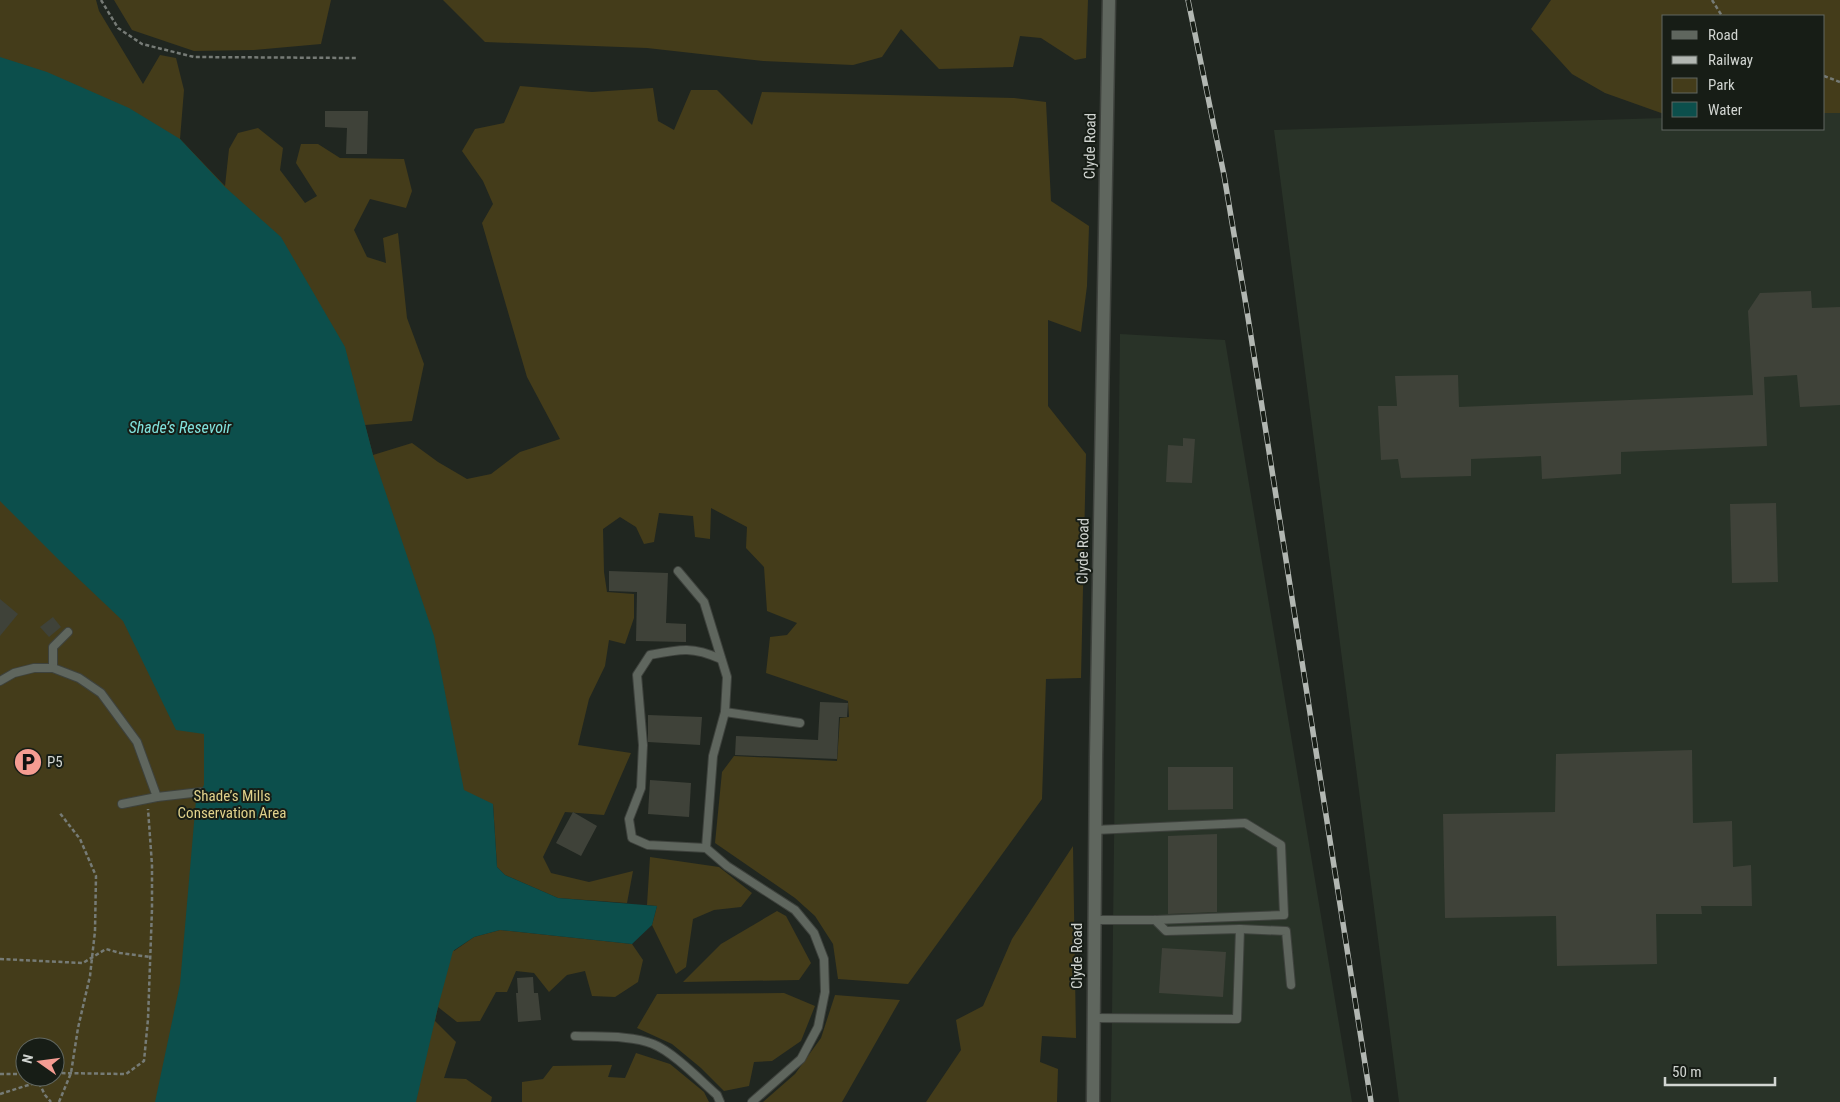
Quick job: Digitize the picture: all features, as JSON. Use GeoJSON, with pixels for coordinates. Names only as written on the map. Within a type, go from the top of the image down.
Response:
{"type":"FeatureCollection","features":[{"type":"Feature","properties":{"kind":"main road","name":"Clyde Road"},"geometry":{"type":"LineString","coordinates":[[1093,1102],[1095,830],[1109,0]]}},
{"type":"Feature","properties":{"kind":"lane"},"geometry":{"type":"LineString","coordinates":[[678,571],[704,602],[727,677],[725,712],[712,756],[706,848]]}},
{"type":"Feature","properties":{"kind":"lane"},"geometry":{"type":"LineString","coordinates":[[53,668],[53,647],[68,632]]}},
{"type":"Feature","properties":{"kind":"lane"},"geometry":{"type":"LineString","coordinates":[[721,659],[706,652],[679,649],[650,655],[636,675],[643,745],[641,788],[629,819],[632,838],[648,845],[706,848],[726,866],[795,910],[814,932],[824,959],[825,992],[818,1027],[801,1059],[752,1102]]}},
{"type":"Feature","properties":{"kind":"lane"},"geometry":{"type":"LineString","coordinates":[[0,680],[14,673],[34,668],[53,668],[79,678],[101,693],[136,742],[157,797]]}},
{"type":"Feature","properties":{"kind":"lane"},"geometry":{"type":"LineString","coordinates":[[725,712],[800,723]]}},
{"type":"Feature","properties":{"kind":"lane"},"geometry":{"type":"LineString","coordinates":[[122,804],[157,797],[201,792]]}},
{"type":"Feature","properties":{"kind":"lane"},"geometry":{"type":"LineString","coordinates":[[1094,920],[1155,920],[1284,915],[1281,845],[1245,823],[1095,830]]}},
{"type":"Feature","properties":{"kind":"lane"},"geometry":{"type":"LineString","coordinates":[[1155,920],[1166,931],[1240,929],[1286,932],[1291,985]]}},
{"type":"Feature","properties":{"kind":"lane"},"geometry":{"type":"LineString","coordinates":[[1094,1018],[1237,1020],[1240,929]]}},
{"type":"Feature","properties":{"kind":"lane"},"geometry":{"type":"LineString","coordinates":[[575,1036],[631,1039],[653,1044],[670,1055],[703,1083],[716,1095],[720,1102]]}},
{"type":"Feature","properties":{"kind":"path"},"geometry":{"type":"LineString","coordinates":[[101,0],[118,28],[142,44],[194,57],[356,58]]}},
{"type":"Feature","properties":{"kind":"path"},"geometry":{"type":"LineString","coordinates":[[1712,0],[1721,15]]}},
{"type":"Feature","properties":{"kind":"path"},"geometry":{"type":"LineString","coordinates":[[1825,76],[1840,82]]}},
{"type":"Feature","properties":{"kind":"path"},"geometry":{"type":"LineString","coordinates":[[65,1073],[126,1074],[144,1061],[148,1019],[152,865],[148,810],[157,797]]}},
{"type":"Feature","properties":{"kind":"path"},"geometry":{"type":"LineString","coordinates":[[59,812],[80,839],[96,876],[95,930],[90,976],[78,1028],[71,1073],[59,1102]]}},
{"type":"Feature","properties":{"kind":"path"},"geometry":{"type":"LineString","coordinates":[[0,958],[83,963],[106,949],[150,957]]}},
{"type":"Feature","properties":{"kind":"path"},"geometry":{"type":"LineString","coordinates":[[0,1074],[15,1074]]}},
{"type":"Feature","properties":{"kind":"path"},"geometry":{"type":"LineString","coordinates":[[0,1094],[22,1087]]}},
{"type":"Feature","properties":{"kind":"path"},"geometry":{"type":"LineString","coordinates":[[41,1087],[51,1102]]}},
{"type":"Feature","properties":{"kind":"shaded area"},"geometry":{"type":"Polygon","coordinates":[[[1840,112],[1840,1102],[1399,1102],[1274,130],[1662,118],[1662,130],[1825,130],[1825,113],[1840,112]]]}},
{"type":"Feature","properties":{"kind":"shaded area"},"geometry":{"type":"Polygon","coordinates":[[[1120,334],[1225,340],[1352,1102],[1111,1102],[1120,334]]]}},
{"type":"Feature","properties":{"kind":"green space","name":"Shade’s Mills Conservation Area"},"geometry":{"type":"Polygon","coordinates":[[[0,0],[96,0],[99,11],[143,84],[160,55],[176,58],[184,90],[180,139],[225,186],[229,149],[238,133],[258,128],[283,148],[280,170],[305,203],[317,196],[296,163],[301,144],[318,144],[340,158],[404,159],[412,191],[406,208],[370,199],[354,230],[367,257],[386,263],[383,238],[398,233],[407,318],[424,364],[412,421],[365,425],[373,455],[412,443],[438,462],[467,479],[491,474],[520,452],[560,439],[527,377],[482,223],[493,204],[483,181],[462,151],[475,129],[504,123],[520,86],[592,92],[653,88],[658,121],[674,130],[691,90],[717,90],[752,125],[762,92],[1014,98],[1046,102],[1051,201],[1089,226],[1087,286],[1081,332],[1048,320],[1048,406],[1086,454],[1081,678],[1046,679],[1042,799],[908,984],[838,979],[833,944],[815,916],[795,898],[715,843],[722,772],[734,756],[837,761],[840,718],[849,717],[848,701],[766,673],[770,637],[787,635],[797,623],[767,611],[764,567],[746,548],[747,527],[711,508],[710,539],[695,537],[693,516],[659,513],[654,542],[644,544],[636,527],[620,517],[603,529],[604,572],[607,592],[634,594],[634,618],[625,644],[609,640],[605,666],[589,699],[578,745],[631,753],[604,815],[565,812],[543,857],[551,873],[589,882],[633,871],[627,903],[558,898],[505,875],[497,867],[493,804],[454,951],[474,937],[500,930],[632,944],[643,960],[638,982],[615,997],[592,996],[585,971],[567,975],[549,992],[534,973],[516,971],[507,992],[496,992],[480,1021],[457,1022],[438,1007],[435,1021],[456,1042],[444,1078],[466,1079],[492,1097],[491,1102],[0,1102],[0,0]]]}},
{"type":"Feature","properties":{"kind":"green space"},"geometry":{"type":"Polygon","coordinates":[[[114,0],[331,0],[321,44],[254,50],[194,51],[132,30],[114,0]]]}},
{"type":"Feature","properties":{"kind":"green space"},"geometry":{"type":"Polygon","coordinates":[[[443,0],[1088,0],[1086,58],[1075,60],[1041,38],[1020,36],[1013,67],[939,69],[901,29],[882,57],[853,65],[763,61],[647,48],[485,42],[443,0]]]}},
{"type":"Feature","properties":{"kind":"green space"},"geometry":{"type":"Polygon","coordinates":[[[1551,0],[1840,0],[1840,113],[1825,113],[1825,15],[1662,15],[1662,113],[1605,93],[1572,74],[1531,29],[1551,0]]]}},
{"type":"Feature","properties":{"kind":"green space"},"geometry":{"type":"Polygon","coordinates":[[[1073,846],[1076,1038],[1042,1036],[1040,1062],[1058,1069],[1057,1102],[926,1102],[961,1050],[956,1020],[983,1006],[1012,939],[1073,846]]]}},
{"type":"Feature","properties":{"kind":"green space"},"geometry":{"type":"Polygon","coordinates":[[[650,857],[719,867],[752,893],[741,907],[714,910],[693,919],[686,967],[676,974],[652,925],[657,906],[647,905],[650,857]]]}},
{"type":"Feature","properties":{"kind":"green space"},"geometry":{"type":"Polygon","coordinates":[[[777,911],[786,916],[811,963],[799,980],[683,982],[721,944],[777,911]]]}},
{"type":"Feature","properties":{"kind":"green space"},"geometry":{"type":"Polygon","coordinates":[[[784,993],[815,1006],[801,1041],[772,1061],[754,1062],[749,1086],[724,1091],[701,1068],[672,1044],[637,1028],[657,994],[784,993]]]}},
{"type":"Feature","properties":{"kind":"green space"},"geometry":{"type":"Polygon","coordinates":[[[835,995],[900,1000],[842,1102],[763,1102],[795,1074],[821,1038],[835,995]]]}},
{"type":"Feature","properties":{"kind":"green space"},"geometry":{"type":"Polygon","coordinates":[[[636,1053],[670,1064],[704,1092],[709,1102],[522,1102],[522,1082],[543,1079],[553,1066],[612,1065],[608,1077],[625,1078],[636,1053]]]}},
{"type":"Feature","properties":{"kind":"water","name":"Shade’s Resevoir"},"geometry":{"type":"Polygon","coordinates":[[[0,57],[47,72],[129,108],[180,139],[225,187],[281,237],[345,347],[373,455],[434,636],[464,790],[493,804],[497,867],[505,875],[558,898],[657,906],[652,925],[632,944],[500,930],[474,937],[453,951],[416,1102],[155,1102],[180,984],[196,800],[204,785],[204,734],[176,730],[123,621],[0,501],[0,57]]]}},
{"type":"Feature","properties":{"kind":"building"},"geometry":{"type":"Polygon","coordinates":[[[325,111],[368,111],[367,154],[346,154],[347,128],[325,127],[325,111]]]}},
{"type":"Feature","properties":{"kind":"building"},"geometry":{"type":"Polygon","coordinates":[[[1811,291],[1812,308],[1840,307],[1840,405],[1800,407],[1797,375],[1764,377],[1767,446],[1621,452],[1621,474],[1542,479],[1541,456],[1471,459],[1471,476],[1401,478],[1398,459],[1381,460],[1378,406],[1397,406],[1395,376],[1458,375],[1459,407],[1753,395],[1748,311],[1760,293],[1811,291]]]}},
{"type":"Feature","properties":{"kind":"building"},"geometry":{"type":"Polygon","coordinates":[[[1183,438],[1195,439],[1192,483],[1166,482],[1168,445],[1183,446],[1183,438]]]}},
{"type":"Feature","properties":{"kind":"building"},"geometry":{"type":"Polygon","coordinates":[[[1776,503],[1778,582],[1732,583],[1730,504],[1776,503]]]}},
{"type":"Feature","properties":{"kind":"building"},"geometry":{"type":"Polygon","coordinates":[[[609,571],[668,573],[666,623],[686,624],[686,642],[636,641],[637,592],[609,591],[609,571]]]}},
{"type":"Feature","properties":{"kind":"building"},"geometry":{"type":"Polygon","coordinates":[[[0,599],[18,614],[0,636],[0,599]]]}},
{"type":"Feature","properties":{"kind":"building"},"geometry":{"type":"Polygon","coordinates":[[[53,617],[61,627],[49,637],[40,627],[53,617]]]}},
{"type":"Feature","properties":{"kind":"building"},"geometry":{"type":"Polygon","coordinates":[[[820,702],[848,703],[847,717],[839,717],[837,759],[735,755],[736,736],[818,740],[820,702]]]}},
{"type":"Feature","properties":{"kind":"building"},"geometry":{"type":"Polygon","coordinates":[[[648,715],[702,717],[700,745],[648,742],[648,715]]]}},
{"type":"Feature","properties":{"kind":"building"},"geometry":{"type":"Polygon","coordinates":[[[1692,750],[1693,823],[1732,821],[1733,867],[1751,865],[1752,906],[1701,906],[1702,914],[1656,914],[1657,964],[1557,966],[1556,916],[1445,918],[1443,814],[1555,812],[1556,754],[1692,750]]]}},
{"type":"Feature","properties":{"kind":"building"},"geometry":{"type":"Polygon","coordinates":[[[1168,767],[1233,767],[1233,809],[1168,810],[1168,767]]]}},
{"type":"Feature","properties":{"kind":"building"},"geometry":{"type":"Polygon","coordinates":[[[650,780],[691,783],[689,817],[648,814],[650,780]]]}},
{"type":"Feature","properties":{"kind":"building"},"geometry":{"type":"Polygon","coordinates":[[[573,812],[597,826],[581,856],[556,843],[573,812]]]}},
{"type":"Feature","properties":{"kind":"building"},"geometry":{"type":"Polygon","coordinates":[[[1217,834],[1217,912],[1168,914],[1168,836],[1217,834]]]}},
{"type":"Feature","properties":{"kind":"building"},"geometry":{"type":"Polygon","coordinates":[[[1162,948],[1226,952],[1223,997],[1159,993],[1162,948]]]}},
{"type":"Feature","properties":{"kind":"building"},"geometry":{"type":"Polygon","coordinates":[[[533,977],[534,993],[538,993],[541,1020],[518,1022],[517,978],[533,977]]]}},
{"type":"Feature","properties":{"kind":"railway"},"geometry":{"type":"LineString","coordinates":[[1188,0],[1224,175],[1247,311],[1371,1102]]}},
{"type":"Feature","properties":{"kind":"place","name":"P5"},"geometry":{"type":"Point","coordinates":[28,762]}}]}
